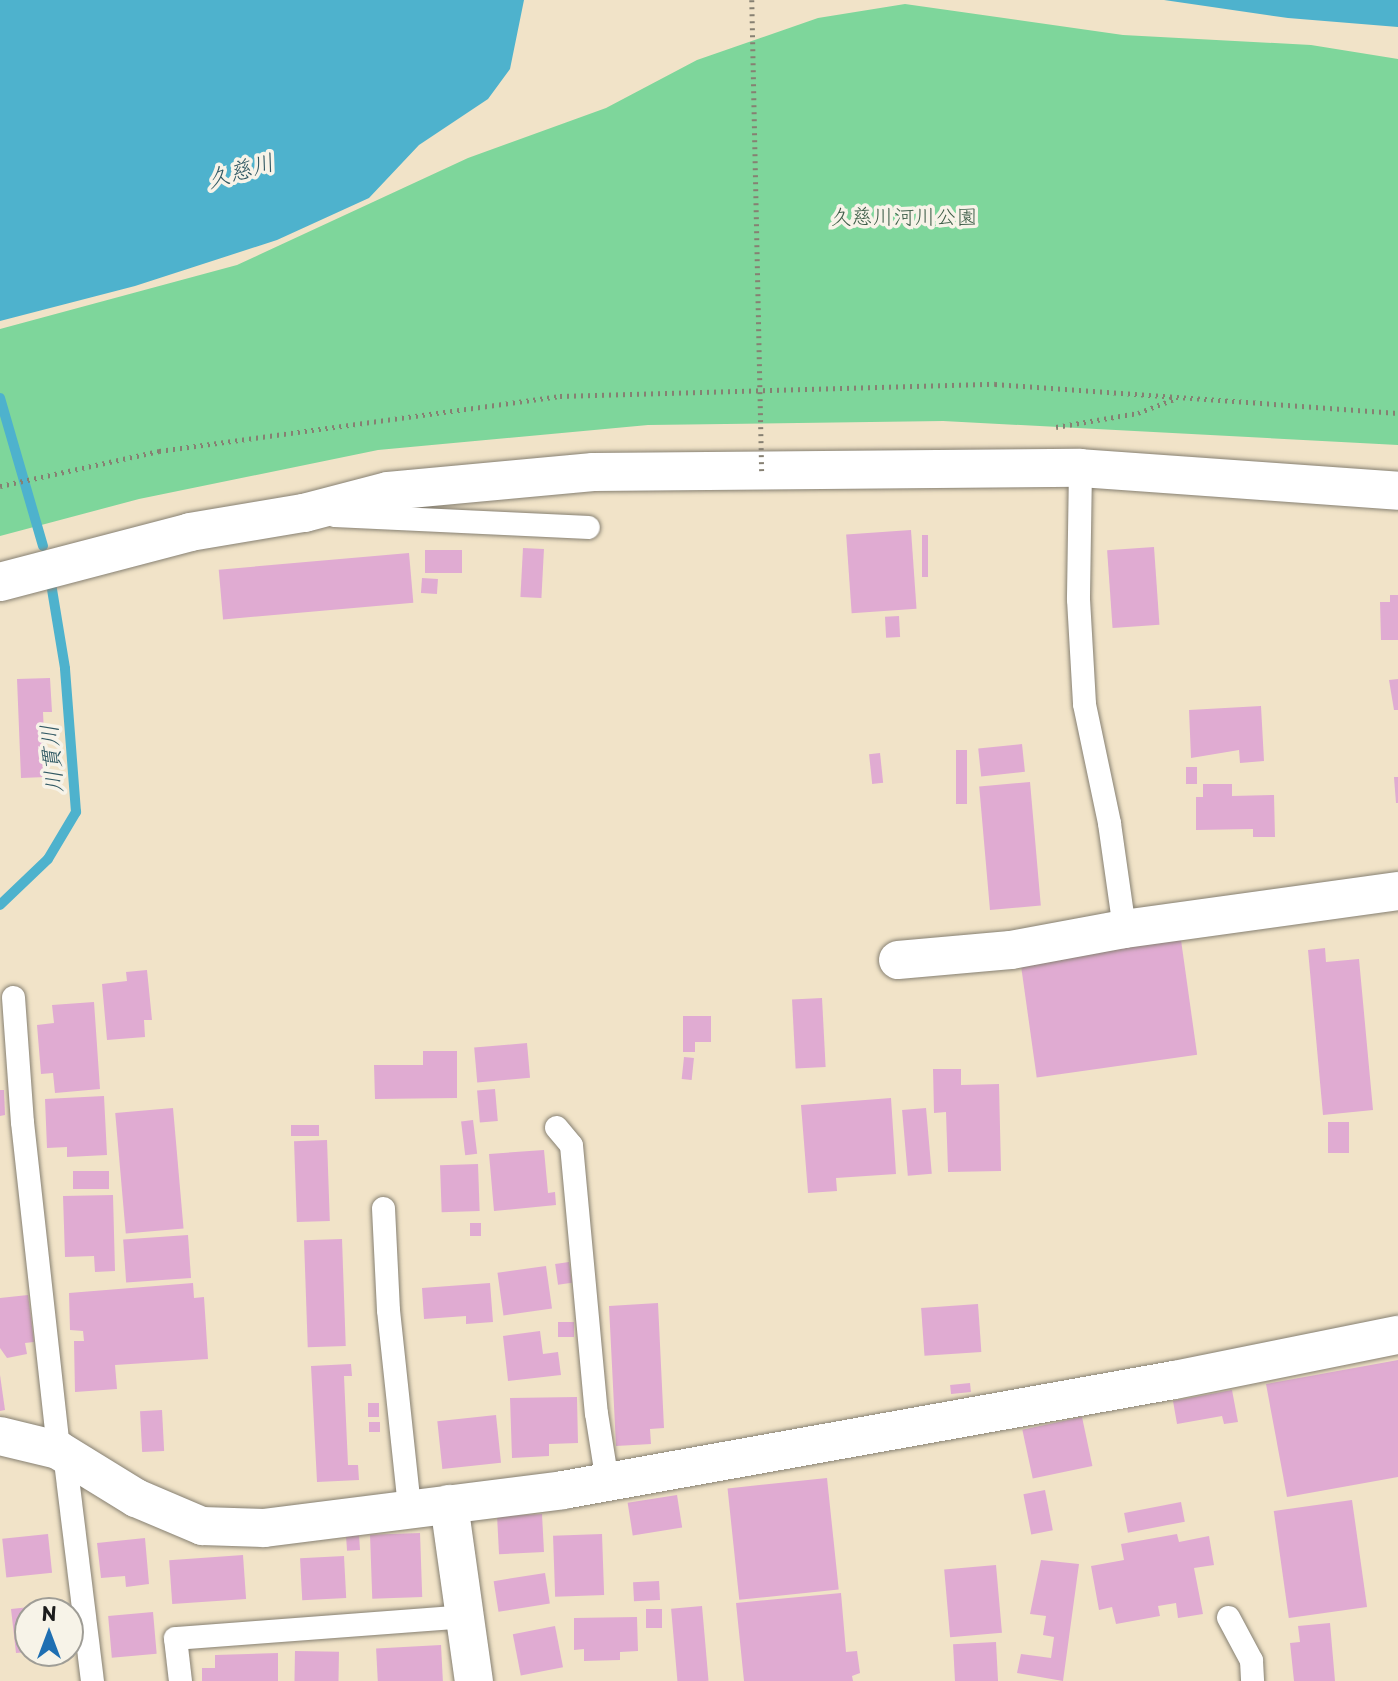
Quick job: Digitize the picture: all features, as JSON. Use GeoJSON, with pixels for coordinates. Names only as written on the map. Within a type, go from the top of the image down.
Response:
{"type":"FeatureCollection","features":[{"type":"Feature","properties":{"kind":"street"},"geometry":{"type":"LineString","coordinates":[[0,582],[190,532],[304,513],[388,491],[579,473],[1080,468],[1254,483],[1398,491]]}},
{"type":"Feature","properties":{"kind":"street"},"geometry":{"type":"LineString","coordinates":[[1254,483],[1398,512]]}},
{"type":"Feature","properties":{"kind":"street"},"geometry":{"type":"LineString","coordinates":[[898,960],[1011,950],[1124,929],[1398,891]]}},
{"type":"Feature","properties":{"kind":"street"},"geometry":{"type":"LineString","coordinates":[[0,1436],[61,1452],[136,1498],[202,1526],[264,1528],[607,1482],[1174,1380],[1398,1335]]}},
{"type":"Feature","properties":{"kind":"street"},"geometry":{"type":"LineString","coordinates":[[449,1504],[474,1681]]}},
{"type":"Feature","properties":{"kind":"lane"},"geometry":{"type":"LineString","coordinates":[[1080,468],[1078,599],[1084,704],[1109,822],[1124,929]]}},
{"type":"Feature","properties":{"kind":"lane"},"geometry":{"type":"LineString","coordinates":[[304,513],[588,527]]}},
{"type":"Feature","properties":{"kind":"lane"},"geometry":{"type":"LineString","coordinates":[[13,997],[22,1122],[61,1452],[92,1681]]}},
{"type":"Feature","properties":{"kind":"lane"},"geometry":{"type":"LineString","coordinates":[[556,1127],[571,1145],[596,1413],[607,1482]]}},
{"type":"Feature","properties":{"kind":"lane"},"geometry":{"type":"LineString","coordinates":[[383,1208],[388,1310],[409,1508]]}},
{"type":"Feature","properties":{"kind":"lane"},"geometry":{"type":"LineString","coordinates":[[180,1681],[175,1638],[464,1616]]}},
{"type":"Feature","properties":{"kind":"lane"},"geometry":{"type":"LineString","coordinates":[[1228,1617],[1251,1660],[1252,1681]]}},
{"type":"Feature","properties":{"kind":"path"},"geometry":{"type":"LineString","coordinates":[[752,0],[762,471]]}},
{"type":"Feature","properties":{"kind":"path"},"geometry":{"type":"LineString","coordinates":[[3,486],[159,451],[560,396],[995,384],[1398,413]]}},
{"type":"Feature","properties":{"kind":"green space","name":"久慈川河川公園"},"geometry":{"type":"Polygon","coordinates":[[[905,4],[1123,35],[1311,45],[1398,59],[1398,445],[943,421],[648,425],[378,450],[139,499],[0,536],[0,329],[237,265],[468,158],[606,108],[697,60],[818,18],[905,4]]]}},
{"type":"Feature","properties":{"kind":"water","name":"久慈川"},"geometry":{"type":"Polygon","coordinates":[[[0,0],[524,0],[510,69],[488,99],[419,145],[369,198],[277,240],[135,286],[0,321],[0,0]]]}},
{"type":"Feature","properties":{"kind":"water"},"geometry":{"type":"Polygon","coordinates":[[[1164,0],[1398,0],[1398,27],[1288,18],[1164,0]]]}},
{"type":"Feature","properties":{"kind":"building"},"geometry":{"type":"Polygon","coordinates":[[[911,530],[917,609],[852,613],[846,535],[911,530]]]}},
{"type":"Feature","properties":{"kind":"building"},"geometry":{"type":"Polygon","coordinates":[[[922,535],[928,535],[928,577],[922,577],[922,535]]]}},
{"type":"Feature","properties":{"kind":"building"},"geometry":{"type":"Polygon","coordinates":[[[1154,547],[1159,625],[1113,628],[1107,550],[1154,547]]]}},
{"type":"Feature","properties":{"kind":"building"},"geometry":{"type":"Polygon","coordinates":[[[523,548],[544,549],[541,598],[520,597],[523,548]]]}},
{"type":"Feature","properties":{"kind":"building"},"geometry":{"type":"Polygon","coordinates":[[[425,550],[462,550],[462,573],[425,573],[425,550]]]}},
{"type":"Feature","properties":{"kind":"building"},"geometry":{"type":"Polygon","coordinates":[[[409,553],[413,603],[223,619],[219,570],[409,553]]]}},
{"type":"Feature","properties":{"kind":"building"},"geometry":{"type":"Polygon","coordinates":[[[422,578],[438,579],[437,594],[421,593],[422,578]]]}},
{"type":"Feature","properties":{"kind":"building"},"geometry":{"type":"Polygon","coordinates":[[[1390,595],[1398,595],[1398,640],[1381,640],[1380,602],[1390,602],[1390,595]]]}},
{"type":"Feature","properties":{"kind":"building"},"geometry":{"type":"Polygon","coordinates":[[[899,616],[900,637],[886,638],[885,617],[899,616]]]}},
{"type":"Feature","properties":{"kind":"building"},"geometry":{"type":"Polygon","coordinates":[[[50,678],[52,712],[43,712],[46,777],[21,778],[17,679],[50,678]]]}},
{"type":"Feature","properties":{"kind":"building"},"geometry":{"type":"Polygon","coordinates":[[[1398,679],[1398,710],[1394,710],[1389,680],[1398,679]]]}},
{"type":"Feature","properties":{"kind":"building"},"geometry":{"type":"Polygon","coordinates":[[[1261,706],[1264,761],[1240,763],[1239,750],[1191,758],[1189,710],[1261,706]]]}},
{"type":"Feature","properties":{"kind":"building"},"geometry":{"type":"Polygon","coordinates":[[[1022,744],[1025,772],[981,776],[978,749],[1022,744]]]}},
{"type":"Feature","properties":{"kind":"building"},"geometry":{"type":"Polygon","coordinates":[[[956,750],[967,750],[967,804],[956,804],[956,750]]]}},
{"type":"Feature","properties":{"kind":"building"},"geometry":{"type":"Polygon","coordinates":[[[880,753],[883,783],[872,784],[869,754],[880,753]]]}},
{"type":"Feature","properties":{"kind":"building"},"geometry":{"type":"Polygon","coordinates":[[[1186,767],[1197,767],[1197,784],[1186,784],[1186,767]]]}},
{"type":"Feature","properties":{"kind":"building"},"geometry":{"type":"Polygon","coordinates":[[[1394,777],[1398,777],[1398,803],[1396,803],[1394,777]]]}},
{"type":"Feature","properties":{"kind":"building"},"geometry":{"type":"Polygon","coordinates":[[[1030,782],[1041,906],[990,910],[979,786],[1030,782]]]}},
{"type":"Feature","properties":{"kind":"building"},"geometry":{"type":"Polygon","coordinates":[[[1203,784],[1232,784],[1232,796],[1274,795],[1275,837],[1253,837],[1253,829],[1196,830],[1196,797],[1203,797],[1203,784]]]}},
{"type":"Feature","properties":{"kind":"building"},"geometry":{"type":"Polygon","coordinates":[[[1181,940],[1197,1055],[1037,1077],[1021,963],[1181,940]]]}},
{"type":"Feature","properties":{"kind":"building"},"geometry":{"type":"Polygon","coordinates":[[[1325,948],[1326,962],[1359,959],[1373,1110],[1323,1115],[1308,950],[1325,948]]]}},
{"type":"Feature","properties":{"kind":"building"},"geometry":{"type":"Polygon","coordinates":[[[147,970],[152,1020],[144,1020],[145,1037],[107,1040],[102,984],[127,981],[126,972],[147,970]]]}},
{"type":"Feature","properties":{"kind":"building"},"geometry":{"type":"Polygon","coordinates":[[[822,998],[826,1067],[796,1068],[792,1000],[822,998]]]}},
{"type":"Feature","properties":{"kind":"building"},"geometry":{"type":"Polygon","coordinates":[[[94,1002],[100,1089],[55,1093],[53,1073],[41,1074],[37,1025],[54,1023],[52,1005],[94,1002]]]}},
{"type":"Feature","properties":{"kind":"building"},"geometry":{"type":"Polygon","coordinates":[[[683,1016],[711,1016],[711,1042],[695,1042],[695,1052],[683,1052],[683,1016]]]}},
{"type":"Feature","properties":{"kind":"building"},"geometry":{"type":"Polygon","coordinates":[[[527,1043],[530,1078],[477,1082],[474,1048],[527,1043]]]}},
{"type":"Feature","properties":{"kind":"building"},"geometry":{"type":"Polygon","coordinates":[[[423,1051],[457,1051],[457,1098],[375,1099],[374,1065],[423,1065],[423,1051]]]}},
{"type":"Feature","properties":{"kind":"building"},"geometry":{"type":"Polygon","coordinates":[[[684,1057],[694,1058],[692,1080],[682,1079],[684,1057]]]}},
{"type":"Feature","properties":{"kind":"building"},"geometry":{"type":"Polygon","coordinates":[[[933,1069],[961,1069],[961,1085],[999,1084],[1001,1171],[948,1172],[946,1112],[934,1113],[933,1069]]]}},
{"type":"Feature","properties":{"kind":"building"},"geometry":{"type":"Polygon","coordinates":[[[495,1089],[498,1121],[480,1122],[477,1091],[495,1089]]]}},
{"type":"Feature","properties":{"kind":"building"},"geometry":{"type":"Polygon","coordinates":[[[0,1090],[4,1090],[5,1115],[0,1116],[0,1090]]]}},
{"type":"Feature","properties":{"kind":"building"},"geometry":{"type":"Polygon","coordinates":[[[104,1096],[107,1155],[67,1157],[67,1147],[47,1148],[45,1099],[104,1096]]]}},
{"type":"Feature","properties":{"kind":"building"},"geometry":{"type":"Polygon","coordinates":[[[891,1098],[896,1174],[836,1178],[837,1191],[808,1193],[801,1105],[891,1098]]]}},
{"type":"Feature","properties":{"kind":"building"},"geometry":{"type":"Polygon","coordinates":[[[173,1108],[184,1229],[126,1234],[115,1113],[173,1108]]]}},
{"type":"Feature","properties":{"kind":"building"},"geometry":{"type":"Polygon","coordinates":[[[926,1108],[932,1174],[908,1176],[902,1110],[926,1108]]]}},
{"type":"Feature","properties":{"kind":"building"},"geometry":{"type":"Polygon","coordinates":[[[473,1120],[477,1154],[465,1155],[461,1121],[473,1120]]]}},
{"type":"Feature","properties":{"kind":"building"},"geometry":{"type":"Polygon","coordinates":[[[1328,1122],[1349,1122],[1349,1153],[1328,1153],[1328,1122]]]}},
{"type":"Feature","properties":{"kind":"building"},"geometry":{"type":"Polygon","coordinates":[[[291,1125],[319,1125],[319,1136],[291,1136],[291,1125]]]}},
{"type":"Feature","properties":{"kind":"building"},"geometry":{"type":"Polygon","coordinates":[[[327,1140],[330,1221],[297,1222],[294,1141],[327,1140]]]}},
{"type":"Feature","properties":{"kind":"building"},"geometry":{"type":"Polygon","coordinates":[[[544,1150],[548,1193],[555,1192],[556,1205],[494,1211],[489,1154],[544,1150]]]}},
{"type":"Feature","properties":{"kind":"building"},"geometry":{"type":"Polygon","coordinates":[[[478,1164],[480,1211],[442,1212],[440,1165],[478,1164]]]}},
{"type":"Feature","properties":{"kind":"building"},"geometry":{"type":"Polygon","coordinates":[[[73,1171],[109,1171],[109,1189],[73,1189],[73,1171]]]}},
{"type":"Feature","properties":{"kind":"building"},"geometry":{"type":"Polygon","coordinates":[[[113,1195],[115,1271],[95,1272],[94,1256],[65,1257],[63,1196],[113,1195]]]}},
{"type":"Feature","properties":{"kind":"building"},"geometry":{"type":"Polygon","coordinates":[[[470,1223],[481,1223],[481,1236],[470,1236],[470,1223]]]}},
{"type":"Feature","properties":{"kind":"building"},"geometry":{"type":"Polygon","coordinates":[[[188,1235],[191,1278],[126,1282],[123,1240],[188,1235]]]}},
{"type":"Feature","properties":{"kind":"building"},"geometry":{"type":"Polygon","coordinates":[[[342,1239],[346,1346],[308,1347],[304,1240],[342,1239]]]}},
{"type":"Feature","properties":{"kind":"building"},"geometry":{"type":"Polygon","coordinates":[[[569,1262],[572,1283],[558,1285],[555,1264],[569,1262]]]}},
{"type":"Feature","properties":{"kind":"building"},"geometry":{"type":"Polygon","coordinates":[[[546,1266],[552,1309],[503,1315],[497,1273],[546,1266]]]}},
{"type":"Feature","properties":{"kind":"building"},"geometry":{"type":"Polygon","coordinates":[[[193,1283],[194,1298],[204,1297],[208,1359],[115,1365],[117,1389],[75,1392],[74,1341],[84,1341],[83,1331],[70,1330],[69,1293],[193,1283]]]}},
{"type":"Feature","properties":{"kind":"building"},"geometry":{"type":"Polygon","coordinates":[[[490,1283],[493,1322],[466,1324],[466,1316],[424,1319],[422,1288],[490,1283]]]}},
{"type":"Feature","properties":{"kind":"building"},"geometry":{"type":"Polygon","coordinates":[[[28,1295],[34,1342],[25,1343],[27,1354],[7,1358],[0,1348],[0,1298],[28,1295]]]}},
{"type":"Feature","properties":{"kind":"building"},"geometry":{"type":"Polygon","coordinates":[[[658,1303],[664,1428],[650,1429],[651,1444],[616,1446],[609,1306],[658,1303]]]}},
{"type":"Feature","properties":{"kind":"building"},"geometry":{"type":"Polygon","coordinates":[[[978,1304],[981,1352],[924,1356],[921,1308],[978,1304]]]}},
{"type":"Feature","properties":{"kind":"building"},"geometry":{"type":"Polygon","coordinates":[[[558,1322],[574,1322],[574,1337],[558,1337],[558,1322]]]}},
{"type":"Feature","properties":{"kind":"building"},"geometry":{"type":"Polygon","coordinates":[[[540,1331],[543,1354],[558,1352],[561,1375],[508,1381],[503,1336],[540,1331]]]}},
{"type":"Feature","properties":{"kind":"building"},"geometry":{"type":"Polygon","coordinates":[[[1398,1360],[1398,1477],[1287,1497],[1266,1384],[1398,1360]]]}},
{"type":"Feature","properties":{"kind":"building"},"geometry":{"type":"Polygon","coordinates":[[[351,1364],[352,1376],[344,1376],[348,1465],[358,1465],[359,1480],[317,1482],[311,1366],[351,1364]]]}},
{"type":"Feature","properties":{"kind":"building"},"geometry":{"type":"Polygon","coordinates":[[[0,1375],[5,1410],[0,1411],[0,1375]]]}},
{"type":"Feature","properties":{"kind":"building"},"geometry":{"type":"Polygon","coordinates":[[[970,1383],[971,1392],[951,1394],[950,1385],[970,1383]]]}},
{"type":"Feature","properties":{"kind":"building"},"geometry":{"type":"Polygon","coordinates":[[[1232,1390],[1238,1422],[1224,1424],[1222,1416],[1177,1424],[1173,1401],[1232,1390]]]}},
{"type":"Feature","properties":{"kind":"building"},"geometry":{"type":"Polygon","coordinates":[[[577,1397],[578,1443],[549,1444],[549,1456],[512,1458],[510,1398],[577,1397]]]}},
{"type":"Feature","properties":{"kind":"building"},"geometry":{"type":"Polygon","coordinates":[[[368,1403],[379,1403],[379,1417],[368,1417],[368,1403]]]}},
{"type":"Feature","properties":{"kind":"building"},"geometry":{"type":"Polygon","coordinates":[[[162,1410],[164,1451],[142,1452],[140,1411],[162,1410]]]}},
{"type":"Feature","properties":{"kind":"building"},"geometry":{"type":"Polygon","coordinates":[[[496,1415],[501,1463],[442,1469],[437,1421],[496,1415]]]}},
{"type":"Feature","properties":{"kind":"building"},"geometry":{"type":"Polygon","coordinates":[[[1082,1417],[1092,1466],[1033,1479],[1022,1430],[1082,1417]]]}},
{"type":"Feature","properties":{"kind":"building"},"geometry":{"type":"Polygon","coordinates":[[[369,1422],[380,1422],[380,1432],[369,1432],[369,1422]]]}},
{"type":"Feature","properties":{"kind":"building"},"geometry":{"type":"Polygon","coordinates":[[[827,1478],[839,1589],[739,1600],[728,1488],[827,1478]]]}},
{"type":"Feature","properties":{"kind":"building"},"geometry":{"type":"Polygon","coordinates":[[[1045,1490],[1053,1530],[1031,1534],[1023,1494],[1045,1490]]]}},
{"type":"Feature","properties":{"kind":"building"},"geometry":{"type":"Polygon","coordinates":[[[677,1495],[682,1528],[633,1535],[628,1503],[677,1495]]]}},
{"type":"Feature","properties":{"kind":"building"},"geometry":{"type":"Polygon","coordinates":[[[1352,1500],[1367,1607],[1289,1618],[1274,1511],[1352,1500]]]}},
{"type":"Feature","properties":{"kind":"building"},"geometry":{"type":"Polygon","coordinates":[[[1181,1502],[1185,1522],[1128,1533],[1124,1513],[1181,1502]]]}},
{"type":"Feature","properties":{"kind":"building"},"geometry":{"type":"Polygon","coordinates":[[[542,1514],[544,1552],[499,1554],[497,1516],[542,1514]]]}},
{"type":"Feature","properties":{"kind":"building"},"geometry":{"type":"Polygon","coordinates":[[[420,1533],[422,1597],[372,1599],[370,1535],[420,1533]]]}},
{"type":"Feature","properties":{"kind":"building"},"geometry":{"type":"Polygon","coordinates":[[[48,1534],[52,1573],[6,1578],[2,1539],[48,1534]]]}},
{"type":"Feature","properties":{"kind":"building"},"geometry":{"type":"Polygon","coordinates":[[[602,1534],[604,1595],[555,1597],[553,1536],[602,1534]]]}},
{"type":"Feature","properties":{"kind":"building"},"geometry":{"type":"Polygon","coordinates":[[[1177,1534],[1179,1542],[1209,1536],[1214,1565],[1194,1568],[1203,1614],[1178,1618],[1176,1603],[1158,1606],[1160,1616],[1116,1624],[1112,1607],[1099,1610],[1091,1566],[1124,1560],[1121,1544],[1177,1534]]]}},
{"type":"Feature","properties":{"kind":"building"},"geometry":{"type":"Polygon","coordinates":[[[359,1535],[360,1550],[347,1551],[346,1536],[359,1535]]]}},
{"type":"Feature","properties":{"kind":"building"},"geometry":{"type":"Polygon","coordinates":[[[145,1538],[149,1584],[126,1587],[125,1576],[101,1578],[97,1543],[145,1538]]]}},
{"type":"Feature","properties":{"kind":"building"},"geometry":{"type":"Polygon","coordinates":[[[243,1555],[246,1599],[172,1604],[169,1560],[243,1555]]]}},
{"type":"Feature","properties":{"kind":"building"},"geometry":{"type":"Polygon","coordinates":[[[344,1556],[346,1598],[302,1600],[300,1558],[344,1556]]]}},
{"type":"Feature","properties":{"kind":"building"},"geometry":{"type":"Polygon","coordinates":[[[1041,1560],[1079,1564],[1063,1681],[1017,1673],[1021,1654],[1051,1658],[1054,1637],[1043,1635],[1046,1616],[1030,1614],[1041,1560]]]}},
{"type":"Feature","properties":{"kind":"building"},"geometry":{"type":"Polygon","coordinates":[[[996,1565],[1002,1633],[950,1637],[944,1570],[996,1565]]]}},
{"type":"Feature","properties":{"kind":"building"},"geometry":{"type":"Polygon","coordinates":[[[545,1573],[550,1604],[498,1612],[494,1581],[545,1573]]]}},
{"type":"Feature","properties":{"kind":"building"},"geometry":{"type":"Polygon","coordinates":[[[659,1581],[660,1600],[634,1601],[633,1582],[659,1581]]]}},
{"type":"Feature","properties":{"kind":"building"},"geometry":{"type":"Polygon","coordinates":[[[841,1593],[846,1652],[857,1651],[860,1673],[852,1676],[853,1681],[744,1681],[736,1603],[841,1593]]]}},
{"type":"Feature","properties":{"kind":"building"},"geometry":{"type":"Polygon","coordinates":[[[702,1606],[709,1681],[677,1681],[671,1609],[702,1606]]]}},
{"type":"Feature","properties":{"kind":"building"},"geometry":{"type":"Polygon","coordinates":[[[11,1609],[14,1609],[14,1635],[11,1609]]]}},
{"type":"Feature","properties":{"kind":"building"},"geometry":{"type":"Polygon","coordinates":[[[646,1609],[662,1609],[662,1628],[646,1628],[646,1609]]]}},
{"type":"Feature","properties":{"kind":"building"},"geometry":{"type":"Polygon","coordinates":[[[153,1612],[157,1654],[112,1658],[108,1616],[153,1612]]]}},
{"type":"Feature","properties":{"kind":"building"},"geometry":{"type":"Polygon","coordinates":[[[637,1617],[638,1651],[620,1652],[620,1660],[584,1661],[584,1649],[574,1650],[574,1618],[637,1617]]]}},
{"type":"Feature","properties":{"kind":"building"},"geometry":{"type":"Polygon","coordinates":[[[1330,1623],[1335,1681],[1294,1681],[1290,1643],[1300,1642],[1298,1626],[1330,1623]]]}},
{"type":"Feature","properties":{"kind":"building"},"geometry":{"type":"Polygon","coordinates":[[[555,1626],[563,1667],[521,1675],[513,1634],[555,1626]]]}},
{"type":"Feature","properties":{"kind":"building"},"geometry":{"type":"Polygon","coordinates":[[[996,1642],[998,1681],[955,1681],[953,1644],[996,1642]]]}},
{"type":"Feature","properties":{"kind":"building"},"geometry":{"type":"Polygon","coordinates":[[[441,1645],[443,1681],[378,1681],[376,1648],[441,1645]]]}},
{"type":"Feature","properties":{"kind":"building"},"geometry":{"type":"Polygon","coordinates":[[[295,1651],[339,1652],[338,1681],[294,1681],[295,1651]]]}},
{"type":"Feature","properties":{"kind":"building"},"geometry":{"type":"Polygon","coordinates":[[[278,1653],[278,1681],[202,1681],[202,1668],[215,1668],[215,1655],[278,1653]]]}},
{"type":"Feature","properties":{"kind":"waterway"},"geometry":{"type":"LineString","coordinates":[[0,398],[43,546]]}},
{"type":"Feature","properties":{"kind":"waterway","name":"川貫川"},"geometry":{"type":"LineString","coordinates":[[0,905],[48,859],[76,812],[65,668],[51,583]]}}]}
